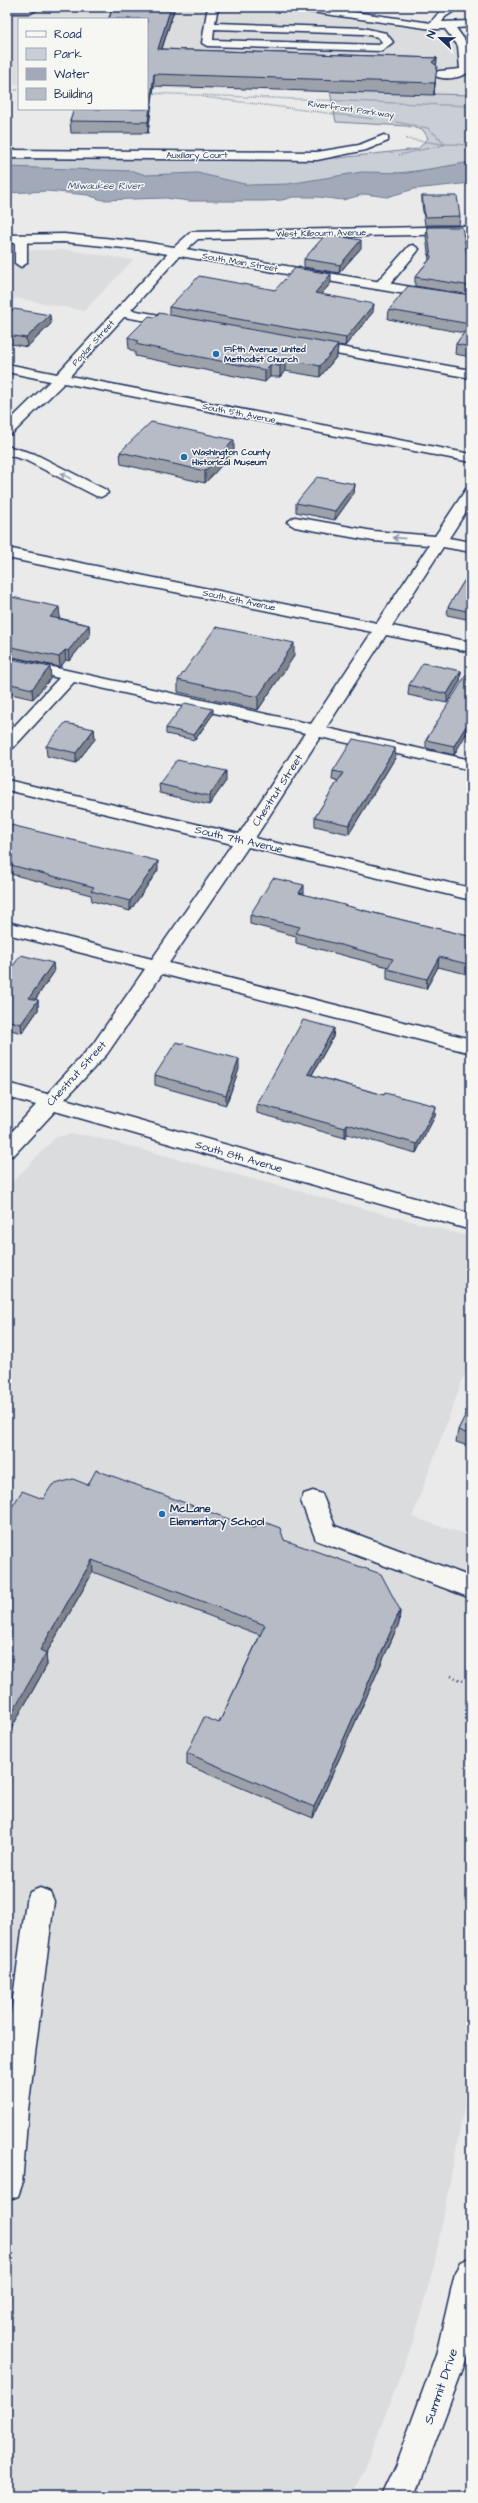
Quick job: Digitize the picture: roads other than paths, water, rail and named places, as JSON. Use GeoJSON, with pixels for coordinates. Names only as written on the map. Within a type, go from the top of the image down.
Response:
{"type":"FeatureCollection","features":[{"type":"Feature","properties":{"kind":"street"},"geometry":{"type":"LineString","coordinates":[[210,26],[363,31],[382,35],[388,42],[382,48],[207,44],[212,11],[217,7]]}},
{"type":"Feature","properties":{"kind":"street"},"geometry":{"type":"LineString","coordinates":[[296,7],[319,8],[435,26],[471,24]]}},
{"type":"Feature","properties":{"kind":"street"},"geometry":{"type":"LineString","coordinates":[[435,26],[441,15],[455,7]]}},
{"type":"Feature","properties":{"kind":"street"},"geometry":{"type":"LineString","coordinates":[[7,10],[30,12]]}},
{"type":"Feature","properties":{"kind":"street"},"geometry":{"type":"LineString","coordinates":[[439,74],[459,74],[465,70],[466,52],[456,34],[448,26]]}},
{"type":"Feature","properties":{"kind":"street","name":"Auxillary Court"},"geometry":{"type":"LineString","coordinates":[[7,154],[317,156],[362,148],[384,139]]}},
{"type":"Feature","properties":{"kind":"street","name":"West Kilbourn Avenue"},"geometry":{"type":"LineString","coordinates":[[176,252],[195,235],[471,230]]}},
{"type":"Feature","properties":{"kind":"street","name":"South Main Street"},"geometry":{"type":"LineString","coordinates":[[7,239],[64,238],[176,252],[471,301]]}},
{"type":"Feature","properties":{"kind":"street"},"geometry":{"type":"LineString","coordinates":[[21,239],[21,264]]}},
{"type":"Feature","properties":{"kind":"street"},"geometry":{"type":"LineString","coordinates":[[381,286],[413,249]]}},
{"type":"Feature","properties":{"kind":"street","name":"Poplar Street"},"geometry":{"type":"LineString","coordinates":[[7,431],[61,378],[176,252]]}},
{"type":"Feature","properties":{"kind":"street"},"geometry":{"type":"LineString","coordinates":[[121,312],[190,324]]}},
{"type":"Feature","properties":{"kind":"street"},"geometry":{"type":"LineString","coordinates":[[291,342],[471,374]]}},
{"type":"Feature","properties":{"kind":"street","name":"South 5th Avenue"},"geometry":{"type":"LineString","coordinates":[[7,368],[471,458]]}},
{"type":"Feature","properties":{"kind":"street"},"geometry":{"type":"LineString","coordinates":[[7,450],[30,457],[101,493]]}},
{"type":"Feature","properties":{"kind":"street","name":"Chestnut Street"},"geometry":{"type":"LineString","coordinates":[[7,1150],[100,1049],[244,840],[471,492]]}},
{"type":"Feature","properties":{"kind":"street"},"geometry":{"type":"LineString","coordinates":[[295,522],[374,536],[438,541],[471,547]]}},
{"type":"Feature","properties":{"kind":"street","name":"South 6th Avenue"},"geometry":{"type":"LineString","coordinates":[[7,553],[471,647]]}},
{"type":"Feature","properties":{"kind":"street"},"geometry":{"type":"LineString","coordinates":[[7,662],[471,765]]}},
{"type":"Feature","properties":{"kind":"street"},"geometry":{"type":"LineString","coordinates":[[7,744],[70,676]]}},
{"type":"Feature","properties":{"kind":"street","name":"South 7th Avenue"},"geometry":{"type":"LineString","coordinates":[[7,784],[471,894]]}},
{"type":"Feature","properties":{"kind":"street"},"geometry":{"type":"LineString","coordinates":[[7,928],[471,1046]]}},
{"type":"Feature","properties":{"kind":"street","name":"South 8th Avenue"},"geometry":{"type":"LineString","coordinates":[[7,1090],[471,1222]]}},
{"type":"Feature","properties":{"kind":"street"},"geometry":{"type":"LineString","coordinates":[[314,1501],[325,1533],[471,1588]]}},
{"type":"Feature","properties":{"kind":"street"},"geometry":{"type":"LineString","coordinates":[[7,2185],[13,2110],[40,1901]]}},
{"type":"Feature","properties":{"kind":"street","name":"Summit Drive"},"geometry":{"type":"LineString","coordinates":[[398,2496],[410,2471],[452,2355],[471,2273]]}},
{"type":"Feature","properties":{"kind":"water","name":"Milwaukee River"},"geometry":{"type":"Polygon","coordinates":[[[471,162],[471,183],[414,189],[387,197],[365,194],[343,200],[318,197],[293,197],[282,200],[264,201],[189,201],[166,198],[102,200],[88,195],[47,191],[7,193],[7,167],[133,171],[146,175],[197,173],[249,185],[288,184],[362,172],[407,173],[471,162]]]}},
{"type":"Feature","properties":{"kind":"place","name":"Fifth Avenue United Methodist Church"},"geometry":{"type":"Point","coordinates":[216,354]}},
{"type":"Feature","properties":{"kind":"place","name":"Washington County Historical Museum"},"geometry":{"type":"Point","coordinates":[184,457]}},
{"type":"Feature","properties":{"kind":"place","name":"McLane Elementary School"},"geometry":{"type":"Point","coordinates":[162,1514]}}]}
